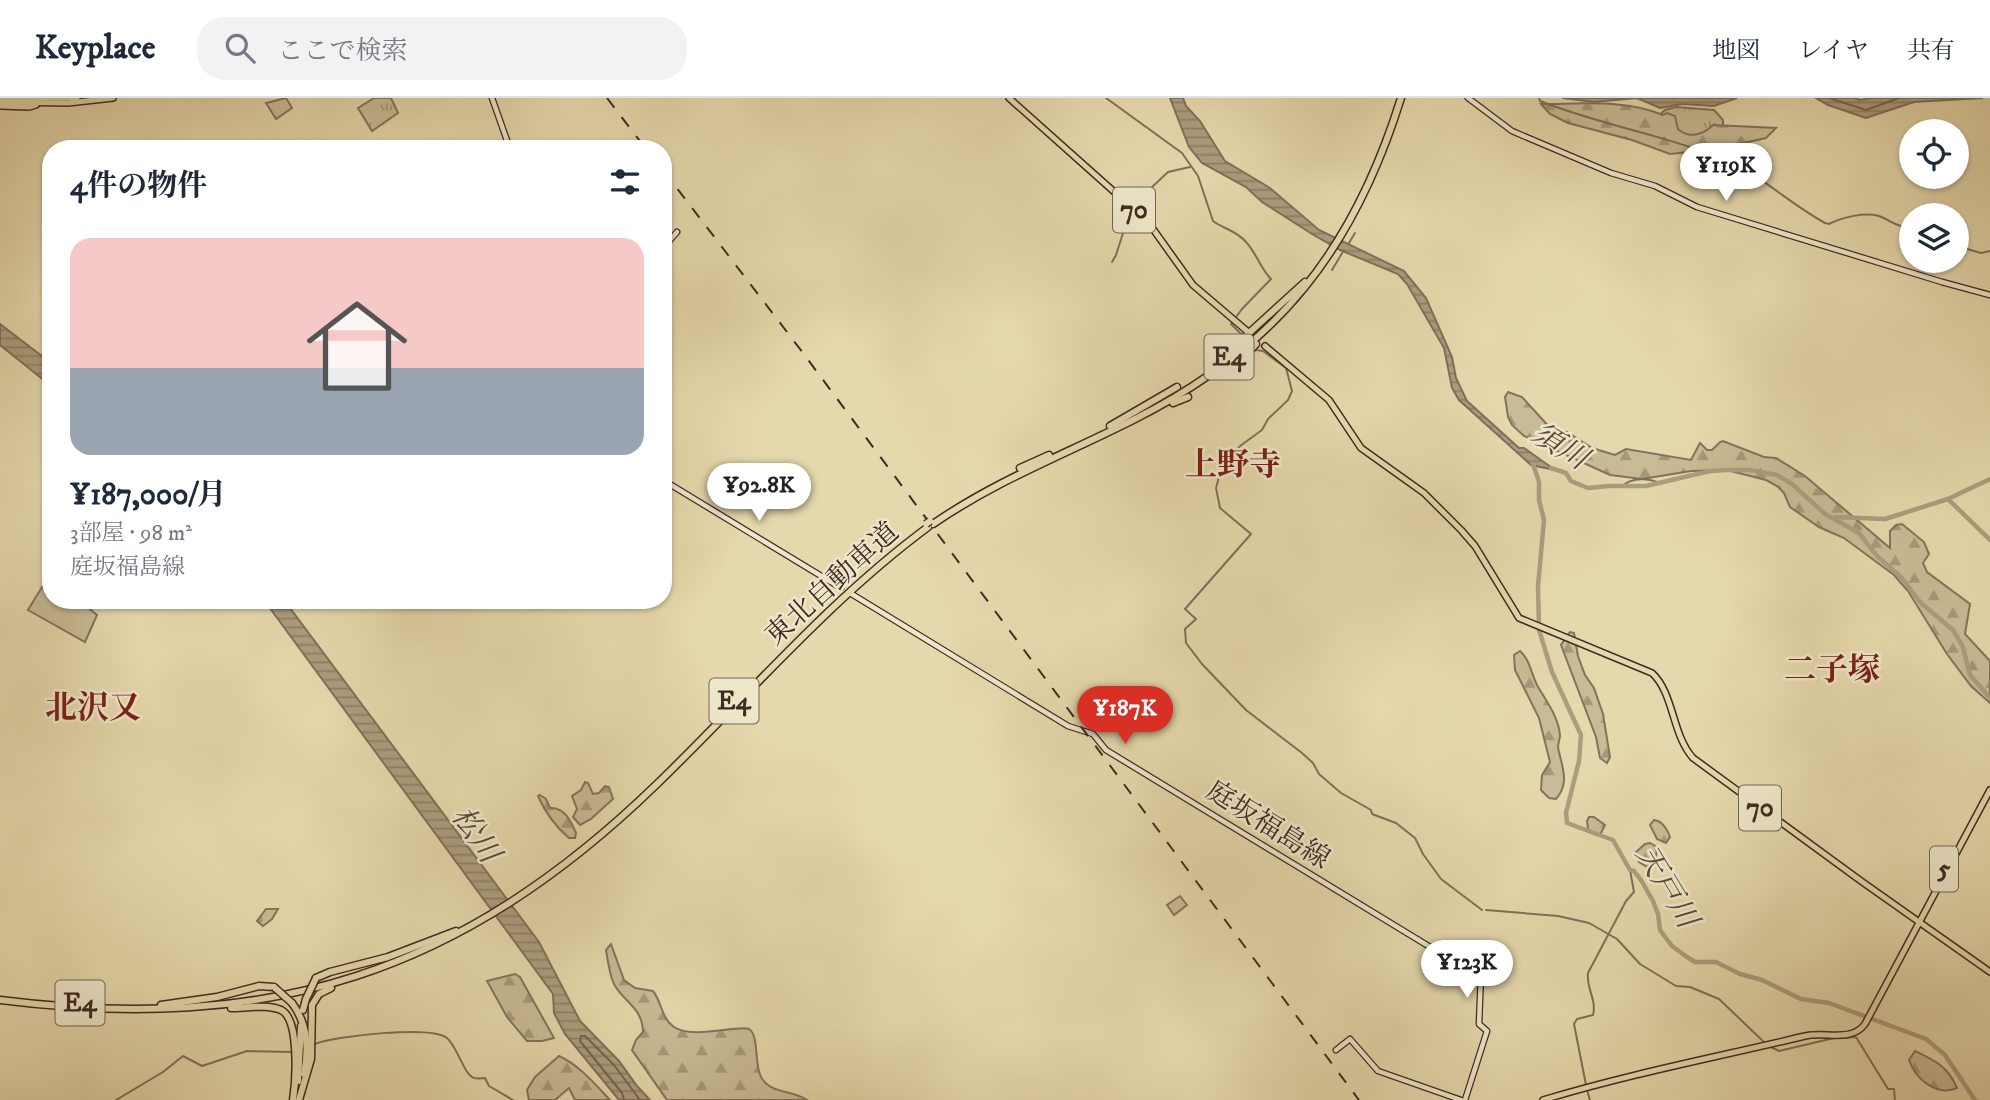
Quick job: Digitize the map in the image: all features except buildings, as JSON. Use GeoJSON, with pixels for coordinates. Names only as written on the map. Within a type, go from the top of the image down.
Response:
{"type":"FeatureCollection","features":[{"type":"Feature","properties":{"kind":"highway","name":"東北自動車道"},"geometry":{"type":"LineString","coordinates":[[389,961],[472,925],[543,880],[600,837],[637,804],[850,590],[929,524],[1014,475],[1178,396],[1222,367],[1269,327],[1307,284],[1341,234],[1379,163],[1399,98]]}},
{"type":"Feature","properties":{"kind":"highway"},"geometry":{"type":"LineString","coordinates":[[1227,353],[1307,284]]}},
{"type":"Feature","properties":{"kind":"highway"},"geometry":{"type":"LineString","coordinates":[[1238,365],[1288,312],[1307,284]]}},
{"type":"Feature","properties":{"kind":"highway"},"geometry":{"type":"LineString","coordinates":[[1113,427],[1177,387]]}},
{"type":"Feature","properties":{"kind":"highway"},"geometry":{"type":"LineString","coordinates":[[1113,427],[1188,397]]}},
{"type":"Feature","properties":{"kind":"highway","name":"東北自動車道"},"geometry":{"type":"LineString","coordinates":[[389,961],[472,925]]}},
{"type":"Feature","properties":{"kind":"highway"},"geometry":{"type":"LineString","coordinates":[[296,1100],[303,1055],[312,1025],[312,1007],[319,994],[389,961]]}},
{"type":"Feature","properties":{"kind":"highway"},"geometry":{"type":"LineString","coordinates":[[303,1010],[316,978],[330,972],[375,967]]}},
{"type":"Feature","properties":{"kind":"highway"},"geometry":{"type":"LineString","coordinates":[[205,1005],[294,994],[375,967]]}},
{"type":"Feature","properties":{"kind":"highway"},"geometry":{"type":"LineString","coordinates":[[205,1005],[259,986],[274,988],[292,1003],[302,1025],[303,1055],[296,1100]]}},
{"type":"Feature","properties":{"kind":"highway","name":"E4"},"geometry":{"type":"LineString","coordinates":[[0,998],[159,1007],[205,1005]]}},
{"type":"Feature","properties":{"kind":"highway"},"geometry":{"type":"LineString","coordinates":[[217,1003],[274,1008],[286,1014],[303,1055]]}},
{"type":"Feature","properties":{"kind":"main road"},"geometry":{"type":"LineString","coordinates":[[0,102],[17,99],[77,98]]}},
{"type":"Feature","properties":{"kind":"main road"},"geometry":{"type":"LineString","coordinates":[[0,102],[29,107],[113,98]]}},
{"type":"Feature","properties":{"kind":"main road"},"geometry":{"type":"LineString","coordinates":[[492,98],[507,140]]}},
{"type":"Feature","properties":{"kind":"main road","name":"70"},"geometry":{"type":"LineString","coordinates":[[1009,98],[1148,222],[1193,285],[1247,331]]}},
{"type":"Feature","properties":{"kind":"main road"},"geometry":{"type":"LineString","coordinates":[[1468,98],[1516,133],[1611,173],[1655,186],[1697,207],[1990,295]]}},
{"type":"Feature","properties":{"kind":"main road"},"geometry":{"type":"LineString","coordinates":[[672,238],[677,232]]}},
{"type":"Feature","properties":{"kind":"main road","name":"70"},"geometry":{"type":"LineString","coordinates":[[1265,345],[1329,400],[1360,448],[1424,493],[1461,530],[1475,546],[1515,613],[1532,625],[1652,673],[1661,684],[1683,745],[1693,758],[1990,972]]}},
{"type":"Feature","properties":{"kind":"main road"},"geometry":{"type":"LineString","coordinates":[[672,485],[841,587]]}},
{"type":"Feature","properties":{"kind":"main road","name":"庭坂福島線"},"geometry":{"type":"LineString","coordinates":[[850,593],[1068,726],[1093,734],[1106,750],[1447,958],[1481,974],[1479,1024],[1488,1031],[1464,1100]]}},
{"type":"Feature","properties":{"kind":"main road","name":"5"},"geometry":{"type":"LineString","coordinates":[[1543,1100],[1626,1077],[1818,1033],[1850,1035],[1860,1030],[1990,783]]}},
{"type":"Feature","properties":{"kind":"main road","name":"5"},"geometry":{"type":"LineString","coordinates":[[1918,921],[1990,790]]}},
{"type":"Feature","properties":{"kind":"main road"},"geometry":{"type":"LineString","coordinates":[[1336,1050],[1350,1040],[1378,1072],[1464,1100]]}},
{"type":"Feature","properties":{"kind":"green space"},"geometry":{"type":"Polygon","coordinates":[[[286,98],[292,108],[276,119],[266,103],[286,98]]]}},
{"type":"Feature","properties":{"kind":"green space"},"geometry":{"type":"Polygon","coordinates":[[[374,98],[391,98],[398,113],[372,131],[358,108],[374,98]]]}},
{"type":"Feature","properties":{"kind":"green space"},"geometry":{"type":"Polygon","coordinates":[[[1541,104],[1619,104],[1663,115],[1667,113],[1675,116],[1678,129],[1691,135],[1705,131],[1713,125],[1776,128],[1766,138],[1717,149],[1670,154],[1632,140],[1568,123],[1550,114],[1541,104]]]}},
{"type":"Feature","properties":{"kind":"green space"},"geometry":{"type":"Polygon","coordinates":[[[1676,107],[1714,110],[1723,120],[1723,128],[1687,141],[1657,117],[1665,110],[1676,107]]]}},
{"type":"Feature","properties":{"kind":"green space"},"geometry":{"type":"Polygon","coordinates":[[[1508,392],[1522,397],[1552,430],[1567,432],[1592,448],[1615,455],[1626,449],[1691,460],[1700,443],[1707,450],[1712,450],[1723,441],[1764,457],[1776,458],[1805,476],[1890,548],[1890,531],[1896,525],[1902,524],[1924,542],[1929,554],[1923,563],[1927,572],[1970,604],[1965,634],[1990,661],[1990,703],[1971,686],[1947,654],[1908,591],[1894,575],[1844,538],[1819,527],[1790,507],[1784,493],[1777,486],[1766,480],[1727,470],[1691,471],[1642,479],[1610,475],[1524,436],[1508,417],[1505,397],[1508,392]]]}},
{"type":"Feature","properties":{"kind":"green space"},"geometry":{"type":"Polygon","coordinates":[[[42,587],[42,609],[90,609],[97,615],[85,642],[28,610],[42,587]]]}},
{"type":"Feature","properties":{"kind":"green space"},"geometry":{"type":"Polygon","coordinates":[[[1570,632],[1574,633],[1578,656],[1603,714],[1610,757],[1607,763],[1600,758],[1596,737],[1561,645],[1570,632]]]}},
{"type":"Feature","properties":{"kind":"green space"},"geometry":{"type":"Polygon","coordinates":[[[1520,651],[1555,716],[1559,729],[1558,747],[1564,780],[1561,793],[1556,799],[1549,798],[1541,790],[1542,775],[1550,762],[1539,718],[1515,670],[1514,655],[1520,651]]]}},
{"type":"Feature","properties":{"kind":"green space"},"geometry":{"type":"Polygon","coordinates":[[[585,782],[593,794],[599,793],[605,786],[609,787],[613,799],[580,825],[573,817],[577,809],[572,796],[581,790],[585,782]]]}},
{"type":"Feature","properties":{"kind":"green space"},"geometry":{"type":"Polygon","coordinates":[[[538,796],[546,799],[550,808],[559,810],[566,816],[576,833],[575,838],[569,838],[555,824],[541,802],[538,796]]]}},
{"type":"Feature","properties":{"kind":"green space"},"geometry":{"type":"Polygon","coordinates":[[[1589,817],[1594,817],[1605,825],[1600,835],[1588,829],[1589,817]]]}},
{"type":"Feature","properties":{"kind":"green space"},"geometry":{"type":"Polygon","coordinates":[[[1654,820],[1662,824],[1667,831],[1670,837],[1666,843],[1657,839],[1650,825],[1654,820]]]}},
{"type":"Feature","properties":{"kind":"green space"},"geometry":{"type":"Polygon","coordinates":[[[1650,843],[1657,847],[1656,856],[1647,867],[1639,862],[1636,852],[1650,843]]]}},
{"type":"Feature","properties":{"kind":"green space"},"geometry":{"type":"Polygon","coordinates":[[[1180,896],[1187,905],[1174,915],[1167,905],[1180,896]]]}},
{"type":"Feature","properties":{"kind":"green space"},"geometry":{"type":"Polygon","coordinates":[[[266,909],[278,909],[272,919],[263,926],[257,921],[266,909]]]}},
{"type":"Feature","properties":{"kind":"green space"},"geometry":{"type":"Polygon","coordinates":[[[611,944],[624,980],[635,988],[653,991],[666,1019],[674,1027],[692,1032],[749,1029],[754,1038],[758,1068],[763,1080],[777,1090],[807,1100],[667,1100],[632,1050],[643,1032],[642,1023],[636,1010],[612,980],[606,950],[611,944]]]}},
{"type":"Feature","properties":{"kind":"green space"},"geometry":{"type":"Polygon","coordinates":[[[515,974],[520,977],[554,1038],[527,1041],[507,1017],[487,981],[515,974]]]}},
{"type":"Feature","properties":{"kind":"green space"},"geometry":{"type":"Polygon","coordinates":[[[1915,1051],[1945,1069],[1957,1088],[1941,1090],[1921,1079],[1909,1060],[1915,1051]]]}},
{"type":"Feature","properties":{"kind":"green space"},"geometry":{"type":"Polygon","coordinates":[[[559,1056],[593,1081],[610,1100],[575,1100],[569,1088],[555,1100],[529,1100],[527,1090],[535,1077],[559,1056]]]}},
{"type":"Feature","properties":{"kind":"water"},"geometry":{"type":"Polygon","coordinates":[[[1170,98],[1183,98],[1225,161],[1270,188],[1319,230],[1404,271],[1426,298],[1452,357],[1456,378],[1467,401],[1519,448],[1524,448],[1555,470],[1531,465],[1459,400],[1452,388],[1444,348],[1407,284],[1398,274],[1340,250],[1262,202],[1246,187],[1202,163],[1189,147],[1170,98]]]}},
{"type":"Feature","properties":{"kind":"water"},"geometry":{"type":"Polygon","coordinates":[[[1562,98],[1637,98],[1594,102],[1562,98]]]}},
{"type":"Feature","properties":{"kind":"water"},"geometry":{"type":"Polygon","coordinates":[[[1637,98],[1737,98],[1714,106],[1682,104],[1660,108],[1637,98]]]}},
{"type":"Feature","properties":{"kind":"water"},"geometry":{"type":"Polygon","coordinates":[[[1816,98],[1983,98],[1914,102],[1866,118],[1816,98]]]}},
{"type":"Feature","properties":{"kind":"water"},"geometry":{"type":"Polygon","coordinates":[[[0,324],[42,356],[42,379],[0,345],[0,324]]]}},
{"type":"Feature","properties":{"kind":"water"},"geometry":{"type":"Polygon","coordinates":[[[271,609],[291,609],[539,942],[580,1021],[619,1061],[650,1100],[619,1100],[565,1034],[554,1013],[553,994],[271,609]]]}},
{"type":"Feature","properties":{"kind":"waterway"},"geometry":{"type":"LineString","coordinates":[[1106,98],[1182,153],[1198,176],[1213,221],[1242,238],[1271,279],[1231,324],[1243,336]]}},
{"type":"Feature","properties":{"kind":"waterway"},"geometry":{"type":"LineString","coordinates":[[1539,98],[1540,101],[1586,117],[1725,160],[1825,223],[1867,215],[1879,216],[1899,225]]}},
{"type":"Feature","properties":{"kind":"waterway"},"geometry":{"type":"LineString","coordinates":[[1133,205],[1168,172],[1190,167]]}},
{"type":"Feature","properties":{"kind":"waterway"},"geometry":{"type":"LineString","coordinates":[[1112,262],[1130,211]]}},
{"type":"Feature","properties":{"kind":"waterway"},"geometry":{"type":"LineString","coordinates":[[1349,243],[1355,233]]}},
{"type":"Feature","properties":{"kind":"waterway"},"geometry":{"type":"LineString","coordinates":[[1332,270],[1344,250]]}},
{"type":"Feature","properties":{"kind":"waterway"},"geometry":{"type":"LineString","coordinates":[[1969,250],[1981,253],[1990,251]]}},
{"type":"Feature","properties":{"kind":"waterway"},"geometry":{"type":"LineString","coordinates":[[1256,350],[1263,351],[1286,368],[1292,391],[1288,400],[1268,419],[1262,430],[1240,446],[1221,470],[1216,488],[1220,508],[1251,534],[1185,609],[1196,619],[1185,629],[1186,643],[1246,710],[1302,753],[1313,763],[1319,774],[1341,793],[1371,810],[1372,814],[1396,823],[1415,838],[1441,879],[1482,910]]}},
{"type":"Feature","properties":{"kind":"waterway","name":"天戸川"},"geometry":{"type":"LineString","coordinates":[[1533,464],[1539,482],[1539,500],[1544,520],[1538,586],[1539,630],[1552,672],[1581,735],[1579,761],[1566,813],[1567,823],[1613,840],[1630,870],[1641,880],[1653,901],[1660,930],[1672,946],[1687,957],[1695,962],[1716,962],[1801,999],[1829,1003],[1926,1039],[1945,1055],[1975,1100]]}},
{"type":"Feature","properties":{"kind":"waterway","name":"須川"},"geometry":{"type":"LineString","coordinates":[[1551,468],[1566,473],[1571,481],[1588,488],[1646,486],[1710,471],[1750,470],[1777,475],[1792,484],[1825,514],[1859,533],[1877,556],[1901,577],[1921,603],[1953,630],[1963,647],[1970,675],[1990,698]]}},
{"type":"Feature","properties":{"kind":"waterway"},"geometry":{"type":"LineString","coordinates":[[1622,486],[1641,479],[1660,483]]}},
{"type":"Feature","properties":{"kind":"waterway"},"geometry":{"type":"LineString","coordinates":[[1835,517],[1885,519],[1948,499],[1990,479]]}},
{"type":"Feature","properties":{"kind":"waterway"},"geometry":{"type":"LineString","coordinates":[[1948,499],[1990,540]]}},
{"type":"Feature","properties":{"kind":"waterway"},"geometry":{"type":"LineString","coordinates":[[1586,1085],[1574,1024],[1577,1019],[1593,1015],[1594,1004],[1588,973],[1626,901],[1634,892],[1630,870]]}},
{"type":"Feature","properties":{"kind":"waterway"},"geometry":{"type":"LineString","coordinates":[[1486,910],[1558,916],[1589,923],[1617,939],[1640,964],[1676,986],[1690,987],[1719,999],[1766,1044]]}},
{"type":"Feature","properties":{"kind":"waterway"},"geometry":{"type":"LineString","coordinates":[[315,1044],[383,1033],[438,1034],[451,1042],[470,1076],[485,1078],[489,1086],[513,1100]]}},
{"type":"Feature","properties":{"kind":"waterway"},"geometry":{"type":"LineString","coordinates":[[1771,1047],[1779,1051],[1834,1038],[1856,1037],[1888,1089],[1894,1089],[1895,1100]]}},
{"type":"Feature","properties":{"kind":"waterway"},"geometry":{"type":"LineString","coordinates":[[116,1100],[163,1072],[183,1056],[202,1066],[247,1051],[293,1052]]}},
{"type":"Feature","properties":{"kind":"waterway"},"geometry":{"type":"LineString","coordinates":[[1587,1090],[1590,1100]]}},
{"type":"Feature","properties":{"kind":"railway"},"geometry":{"type":"LineString","coordinates":[[607,98],[639,140]]}},
{"type":"Feature","properties":{"kind":"railway"},"geometry":{"type":"LineString","coordinates":[[672,182],[800,349],[1359,1100]]}},
{"type":"Feature","properties":{"kind":"district","name":"上野寺"},"geometry":{"type":"Point","coordinates":[1233,466]}},
{"type":"Feature","properties":{"kind":"district","name":"二子塚"},"geometry":{"type":"Point","coordinates":[1832,671]}},
{"type":"Feature","properties":{"kind":"district","name":"北沢又"},"geometry":{"type":"Point","coordinates":[93,709]}},
{"type":"Feature","properties":{"kind":"water label","name":"松川"},"geometry":{"type":"Point","coordinates":[475,835]}}]}
